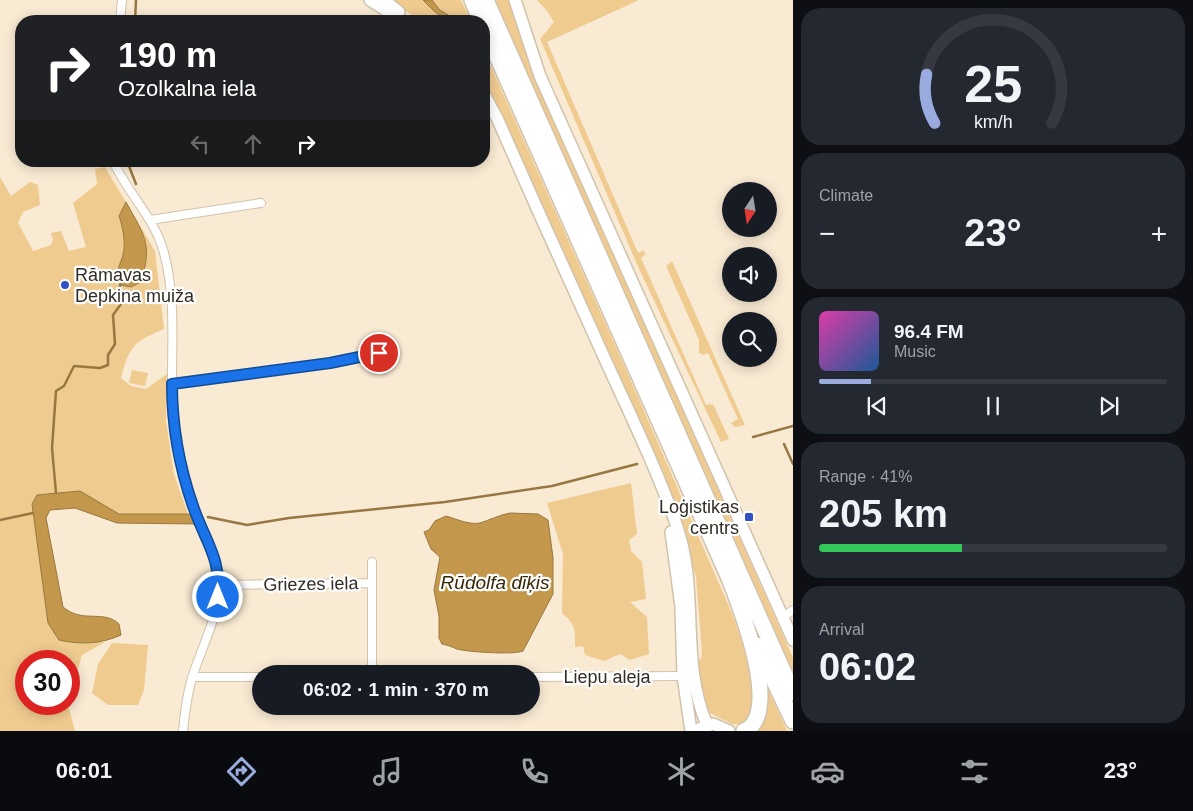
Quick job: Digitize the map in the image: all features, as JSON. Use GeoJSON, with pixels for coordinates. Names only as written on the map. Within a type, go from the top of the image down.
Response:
{"type":"FeatureCollection","features":[{"type":"Feature","properties":{"kind":"highway"},"geometry":{"type":"LineString","coordinates":[[472,0],[478,15]]}},
{"type":"Feature","properties":{"kind":"highway"},"geometry":{"type":"LineString","coordinates":[[486,0],[793,693]]}},
{"type":"Feature","properties":{"kind":"highway"},"geometry":{"type":"LineString","coordinates":[[490,40],[729,578],[740,607],[793,721]]}},
{"type":"Feature","properties":{"kind":"highway"},"geometry":{"type":"LineString","coordinates":[[740,607],[756,667],[761,702],[757,721],[744,731]]}},
{"type":"Feature","properties":{"kind":"main road"},"geometry":{"type":"LineString","coordinates":[[370,0],[394,15]]}},
{"type":"Feature","properties":{"kind":"main road"},"geometry":{"type":"LineString","coordinates":[[384,0],[403,15]]}},
{"type":"Feature","properties":{"kind":"main road"},"geometry":{"type":"LineString","coordinates":[[514,0],[540,76],[793,640]]}},
{"type":"Feature","properties":{"kind":"main road"},"geometry":{"type":"LineString","coordinates":[[490,105],[644,446],[677,525],[686,564],[692,676],[697,699],[707,725]]}},
{"type":"Feature","properties":{"kind":"main road"},"geometry":{"type":"LineString","coordinates":[[668,505],[680,594],[682,676],[692,731],[707,725],[721,726],[729,731]]}},
{"type":"Feature","properties":{"kind":"street"},"geometry":{"type":"LineString","coordinates":[[121,15],[122,0]]}},
{"type":"Feature","properties":{"kind":"street"},"geometry":{"type":"LineString","coordinates":[[116,167],[123,183],[150,220],[164,252],[169,279],[174,340],[172,384],[178,454],[194,508],[216,559],[219,585],[216,610],[192,677],[183,731]]}},
{"type":"Feature","properties":{"kind":"street"},"geometry":{"type":"LineString","coordinates":[[150,220],[261,203]]}},
{"type":"Feature","properties":{"kind":"street"},"geometry":{"type":"LineString","coordinates":[[172,384],[321,364],[379,353]]}},
{"type":"Feature","properties":{"kind":"street","name":"Griezes iela"},"geometry":{"type":"LineString","coordinates":[[372,562],[372,665]]}},
{"type":"Feature","properties":{"kind":"street","name":"Griezes iela"},"geometry":{"type":"LineString","coordinates":[[219,585],[372,583]]}},
{"type":"Feature","properties":{"kind":"street"},"geometry":{"type":"LineString","coordinates":[[782,617],[793,610]]}},
{"type":"Feature","properties":{"kind":"street","name":"Liepu aleja"},"geometry":{"type":"LineString","coordinates":[[540,677],[682,676]]}},
{"type":"Feature","properties":{"kind":"street"},"geometry":{"type":"LineString","coordinates":[[192,677],[252,677]]}},
{"type":"Feature","properties":{"kind":"shaded area"},"geometry":{"type":"Polygon","coordinates":[[[390,0],[423,0],[441,15],[411,15],[390,0]]]}},
{"type":"Feature","properties":{"kind":"shaded area"},"geometry":{"type":"Polygon","coordinates":[[[432,0],[461,0],[468,15],[448,15],[432,0]]]}},
{"type":"Feature","properties":{"kind":"shaded area"},"geometry":{"type":"Polygon","coordinates":[[[495,0],[508,0],[532,72],[793,658],[793,671],[495,0]]]}},
{"type":"Feature","properties":{"kind":"shaded area"},"geometry":{"type":"Polygon","coordinates":[[[537,0],[639,0],[547,42],[638,253],[644,250],[645,255],[641,258],[706,405],[713,404],[729,439],[721,442],[640,271],[540,39],[554,22],[537,0]]]}},
{"type":"Feature","properties":{"kind":"shaded area"},"geometry":{"type":"Polygon","coordinates":[[[490,64],[734,618],[745,654],[752,690],[752,715],[742,724],[732,724],[706,711],[695,662],[701,659],[702,652],[696,577],[690,559],[601,336],[508,129],[490,94],[490,64]]]}},
{"type":"Feature","properties":{"kind":"shaded area"},"geometry":{"type":"Polygon","coordinates":[[[105,167],[155,251],[164,329],[146,337],[135,346],[130,352],[121,378],[131,386],[146,389],[167,374],[166,421],[174,474],[188,514],[119,514],[81,492],[38,495],[32,504],[48,623],[93,642],[105,642],[82,655],[80,662],[80,650],[15,650],[15,715],[71,715],[75,731],[0,731],[0,177],[11,196],[30,182],[38,185],[40,205],[23,212],[18,223],[33,251],[51,245],[53,240],[51,233],[61,231],[69,251],[86,247],[73,203],[97,184],[95,169],[105,167]]]}},
{"type":"Feature","properties":{"kind":"shaded area"},"geometry":{"type":"Polygon","coordinates":[[[672,261],[745,425],[735,427],[731,423],[738,419],[708,353],[704,355],[699,353],[699,340],[666,266],[672,261]]]}},
{"type":"Feature","properties":{"kind":"shaded area"},"geometry":{"type":"Polygon","coordinates":[[[132,370],[148,373],[145,386],[129,383],[132,370]]]}},
{"type":"Feature","properties":{"kind":"shaded area"},"geometry":{"type":"Polygon","coordinates":[[[631,483],[637,534],[629,540],[631,551],[642,562],[646,599],[630,602],[647,617],[649,654],[630,660],[620,654],[604,661],[585,655],[583,646],[575,647],[574,628],[562,613],[563,554],[547,503],[631,483]]]}},
{"type":"Feature","properties":{"kind":"shaded area"},"geometry":{"type":"Polygon","coordinates":[[[112,643],[148,645],[144,690],[138,705],[108,705],[92,693],[98,664],[112,643]]]}},
{"type":"Feature","properties":{"kind":"shaded area"},"geometry":{"type":"Polygon","coordinates":[[[759,669],[787,731],[754,731],[759,669]]]}},
{"type":"Feature","properties":{"kind":"water"},"geometry":{"type":"Polygon","coordinates":[[[423,0],[432,0],[440,10],[448,15],[440,15],[423,0]]]}},
{"type":"Feature","properties":{"kind":"water"},"geometry":{"type":"Polygon","coordinates":[[[126,202],[142,232],[146,248],[145,269],[141,282],[131,287],[121,285],[118,277],[124,246],[123,230],[119,216],[126,202]]]}},
{"type":"Feature","properties":{"kind":"water"},"geometry":{"type":"Polygon","coordinates":[[[80,491],[119,514],[188,514],[196,518],[198,524],[117,523],[75,508],[50,510],[46,518],[63,607],[78,615],[106,617],[119,624],[121,635],[91,643],[59,640],[48,623],[32,504],[37,495],[80,491]]]}},
{"type":"Feature","properties":{"kind":"water","name":"Rūdolfa dīķis"},"geometry":{"type":"Polygon","coordinates":[[[510,513],[538,514],[548,520],[553,558],[553,594],[523,651],[510,653],[480,652],[457,649],[442,644],[439,638],[439,616],[434,590],[440,557],[431,549],[424,532],[429,530],[435,521],[446,516],[467,522],[480,523],[510,513]]]}},
{"type":"Feature","properties":{"kind":"waterway"},"geometry":{"type":"LineString","coordinates":[[135,15],[136,0]]}},
{"type":"Feature","properties":{"kind":"waterway"},"geometry":{"type":"LineString","coordinates":[[129,167],[136,184]]}},
{"type":"Feature","properties":{"kind":"waterway"},"geometry":{"type":"LineString","coordinates":[[56,493],[52,448],[56,391],[64,386],[74,366],[100,368],[108,365],[108,355],[115,344],[113,315],[121,304],[117,294],[121,283]]}},
{"type":"Feature","properties":{"kind":"waterway"},"geometry":{"type":"LineString","coordinates":[[753,437],[793,426]]}},
{"type":"Feature","properties":{"kind":"waterway"},"geometry":{"type":"LineString","coordinates":[[784,444],[793,464]]}},
{"type":"Feature","properties":{"kind":"waterway"},"geometry":{"type":"LineString","coordinates":[[208,517],[247,525],[289,518],[445,502],[552,486],[637,464]]}},
{"type":"Feature","properties":{"kind":"waterway"},"geometry":{"type":"LineString","coordinates":[[0,520],[33,513]]}},
{"type":"Feature","properties":{"kind":"place","name":"Rāmavas Depkina muiža"},"geometry":{"type":"Point","coordinates":[65,285]}},
{"type":"Feature","properties":{"kind":"place","name":"Loģistikas centrs"},"geometry":{"type":"Point","coordinates":[749,517]}},
{"type":"Feature","properties":{"kind":"route"},"geometry":{"type":"LineString","coordinates":[[218,597],[219,585],[216,559],[194,508],[178,454],[172,384],[330,363],[379,353]]}}]}
